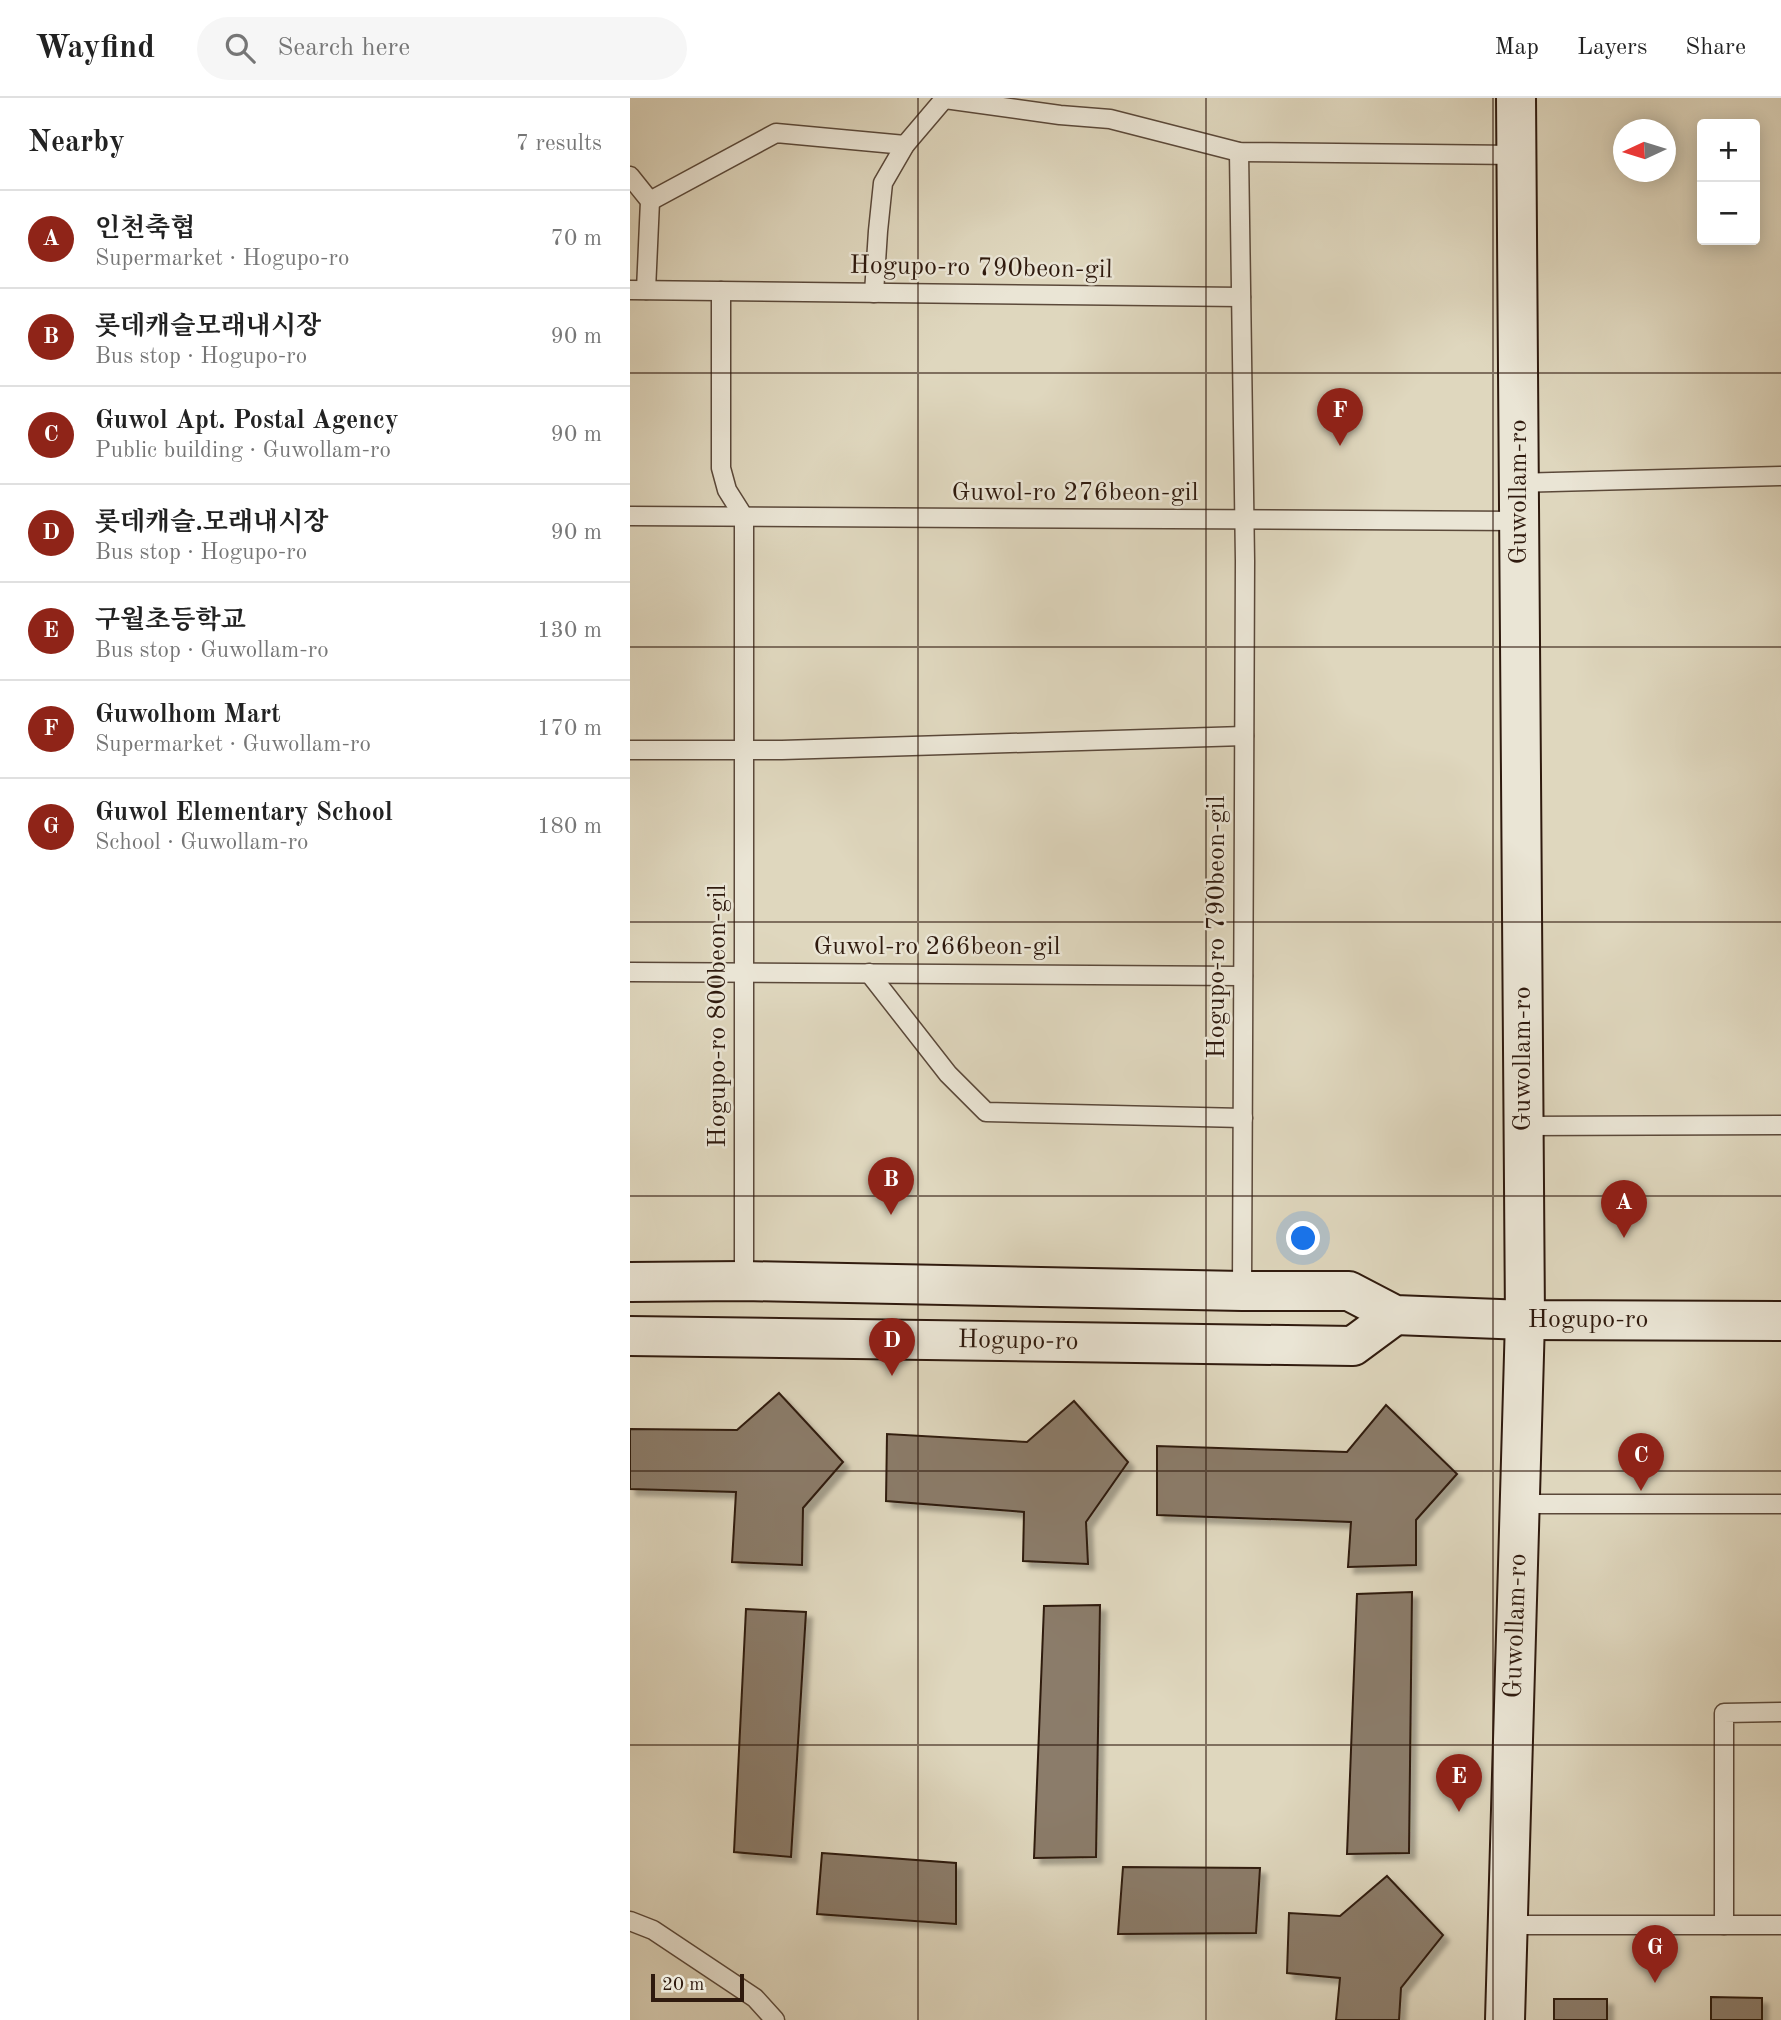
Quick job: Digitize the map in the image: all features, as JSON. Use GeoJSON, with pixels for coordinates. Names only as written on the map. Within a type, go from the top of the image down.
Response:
{"type":"FeatureCollection","features":[{"type":"Feature","properties":{"kind":"main road","name":"Guwollam-ro"},"geometry":{"type":"LineString","coordinates":[[1505,2020],[1525,1320],[1516,98]]}},
{"type":"Feature","properties":{"kind":"main road","name":"Hogupo-ro"},"geometry":{"type":"LineString","coordinates":[[630,1282],[744,1281],[1242,1291],[1349,1290],[1395,1315],[1525,1320],[1781,1321]]}},
{"type":"Feature","properties":{"kind":"main road","name":"Hogupo-ro"},"geometry":{"type":"LineString","coordinates":[[630,1336],[1353,1346],[1395,1315]]}},
{"type":"Feature","properties":{"kind":"lane"},"geometry":{"type":"LineString","coordinates":[[874,293],[883,183],[905,145],[945,99],[1110,119],[1239,152],[1516,155]]}},
{"type":"Feature","properties":{"kind":"lane"},"geometry":{"type":"LineString","coordinates":[[650,201],[776,133],[905,145]]}},
{"type":"Feature","properties":{"kind":"lane","name":"Hogupo-ro 790beon-gil"},"geometry":{"type":"LineString","coordinates":[[1239,152],[1244,520],[1242,1291]]}},
{"type":"Feature","properties":{"kind":"lane"},"geometry":{"type":"LineString","coordinates":[[630,176],[650,201],[638,290]]}},
{"type":"Feature","properties":{"kind":"lane","name":"Hogupo-ro 790beon-gil"},"geometry":{"type":"LineString","coordinates":[[638,290],[1241,297]]}},
{"type":"Feature","properties":{"kind":"lane"},"geometry":{"type":"LineString","coordinates":[[721,291],[721,468],[727,490],[744,517]]}},
{"type":"Feature","properties":{"kind":"lane"},"geometry":{"type":"LineString","coordinates":[[1519,483],[1781,476]]}},
{"type":"Feature","properties":{"kind":"lane","name":"Guwol-ro 276beon-gil"},"geometry":{"type":"LineString","coordinates":[[630,516],[1519,521]]}},
{"type":"Feature","properties":{"kind":"lane","name":"Hogupo-ro 800beon-gil"},"geometry":{"type":"LineString","coordinates":[[744,517],[744,1281]]}},
{"type":"Feature","properties":{"kind":"lane"},"geometry":{"type":"LineString","coordinates":[[630,750],[744,750],[1244,736]]}},
{"type":"Feature","properties":{"kind":"lane","name":"Guwol-ro 266beon-gil"},"geometry":{"type":"LineString","coordinates":[[630,972],[1243,976]]}},
{"type":"Feature","properties":{"kind":"lane"},"geometry":{"type":"LineString","coordinates":[[869,973],[948,1074],[986,1112],[1243,1118]]}},
{"type":"Feature","properties":{"kind":"lane"},"geometry":{"type":"LineString","coordinates":[[1524,1126],[1781,1125]]}},
{"type":"Feature","properties":{"kind":"lane"},"geometry":{"type":"LineString","coordinates":[[1520,1504],[1781,1504]]}},
{"type":"Feature","properties":{"kind":"lane"},"geometry":{"type":"LineString","coordinates":[[1724,1925],[1724,1713],[1781,1712]]}},
{"type":"Feature","properties":{"kind":"lane"},"geometry":{"type":"LineString","coordinates":[[630,1921],[653,1930],[755,1998],[775,2020]]}},
{"type":"Feature","properties":{"kind":"lane"},"geometry":{"type":"LineString","coordinates":[[1508,1925],[1781,1926]]}},
{"type":"Feature","properties":{"kind":"building"},"geometry":{"type":"Polygon","coordinates":[[[779,1393],[843,1462],[803,1508],[802,1565],[732,1562],[736,1492],[630,1489],[630,1429],[737,1430],[779,1393]]]}},
{"type":"Feature","properties":{"kind":"building"},"geometry":{"type":"Polygon","coordinates":[[[1074,1401],[1128,1462],[1086,1522],[1088,1564],[1023,1561],[1024,1512],[886,1501],[887,1434],[1027,1442],[1074,1401]]]}},
{"type":"Feature","properties":{"kind":"building"},"geometry":{"type":"Polygon","coordinates":[[[1386,1405],[1457,1474],[1416,1520],[1416,1565],[1348,1567],[1351,1522],[1157,1515],[1157,1446],[1347,1452],[1386,1405]]]}},
{"type":"Feature","properties":{"kind":"building"},"geometry":{"type":"Polygon","coordinates":[[[1412,1592],[1409,1853],[1347,1854],[1357,1594],[1412,1592]]]}},
{"type":"Feature","properties":{"kind":"building"},"geometry":{"type":"Polygon","coordinates":[[[1100,1605],[1096,1857],[1034,1858],[1044,1606],[1100,1605]]]}},
{"type":"Feature","properties":{"kind":"building"},"geometry":{"type":"Polygon","coordinates":[[[746,1609],[806,1612],[791,1857],[734,1852],[746,1609]]]}},
{"type":"Feature","properties":{"kind":"building"},"geometry":{"type":"Polygon","coordinates":[[[822,1853],[956,1863],[956,1924],[817,1914],[822,1853]]]}},
{"type":"Feature","properties":{"kind":"building"},"geometry":{"type":"Polygon","coordinates":[[[1123,1867],[1260,1868],[1256,1933],[1118,1934],[1123,1867]]]}},
{"type":"Feature","properties":{"kind":"building"},"geometry":{"type":"Polygon","coordinates":[[[1387,1876],[1443,1935],[1401,1988],[1399,2020],[1336,2020],[1340,1978],[1287,1973],[1289,1913],[1340,1916],[1387,1876]]]}},
{"type":"Feature","properties":{"kind":"building"},"geometry":{"type":"Polygon","coordinates":[[[1711,1997],[1762,1998],[1762,2020],[1711,2020],[1711,1997]]]}},
{"type":"Feature","properties":{"kind":"building"},"geometry":{"type":"Polygon","coordinates":[[[1554,1999],[1607,1999],[1607,2020],[1554,2020],[1554,1999]]]}},
{"type":"Feature","properties":{"kind":"place","name":"Guwolhom Mart"},"geometry":{"type":"Point","coordinates":[1340,446]}},
{"type":"Feature","properties":{"kind":"place","name":"롯데캐슬모래내시장"},"geometry":{"type":"Point","coordinates":[891,1215]}},
{"type":"Feature","properties":{"kind":"place","name":"인천축협"},"geometry":{"type":"Point","coordinates":[1624,1238]}},
{"type":"Feature","properties":{"kind":"place","name":"롯데캐슬.모래내시장"},"geometry":{"type":"Point","coordinates":[892,1376]}},
{"type":"Feature","properties":{"kind":"place","name":"Guwol Apt. Postal Agency"},"geometry":{"type":"Point","coordinates":[1641,1491]}},
{"type":"Feature","properties":{"kind":"place","name":"구월초등학교"},"geometry":{"type":"Point","coordinates":[1459,1812]}},
{"type":"Feature","properties":{"kind":"place","name":"Guwol Elementary School"},"geometry":{"type":"Point","coordinates":[1655,1983]}}]}
